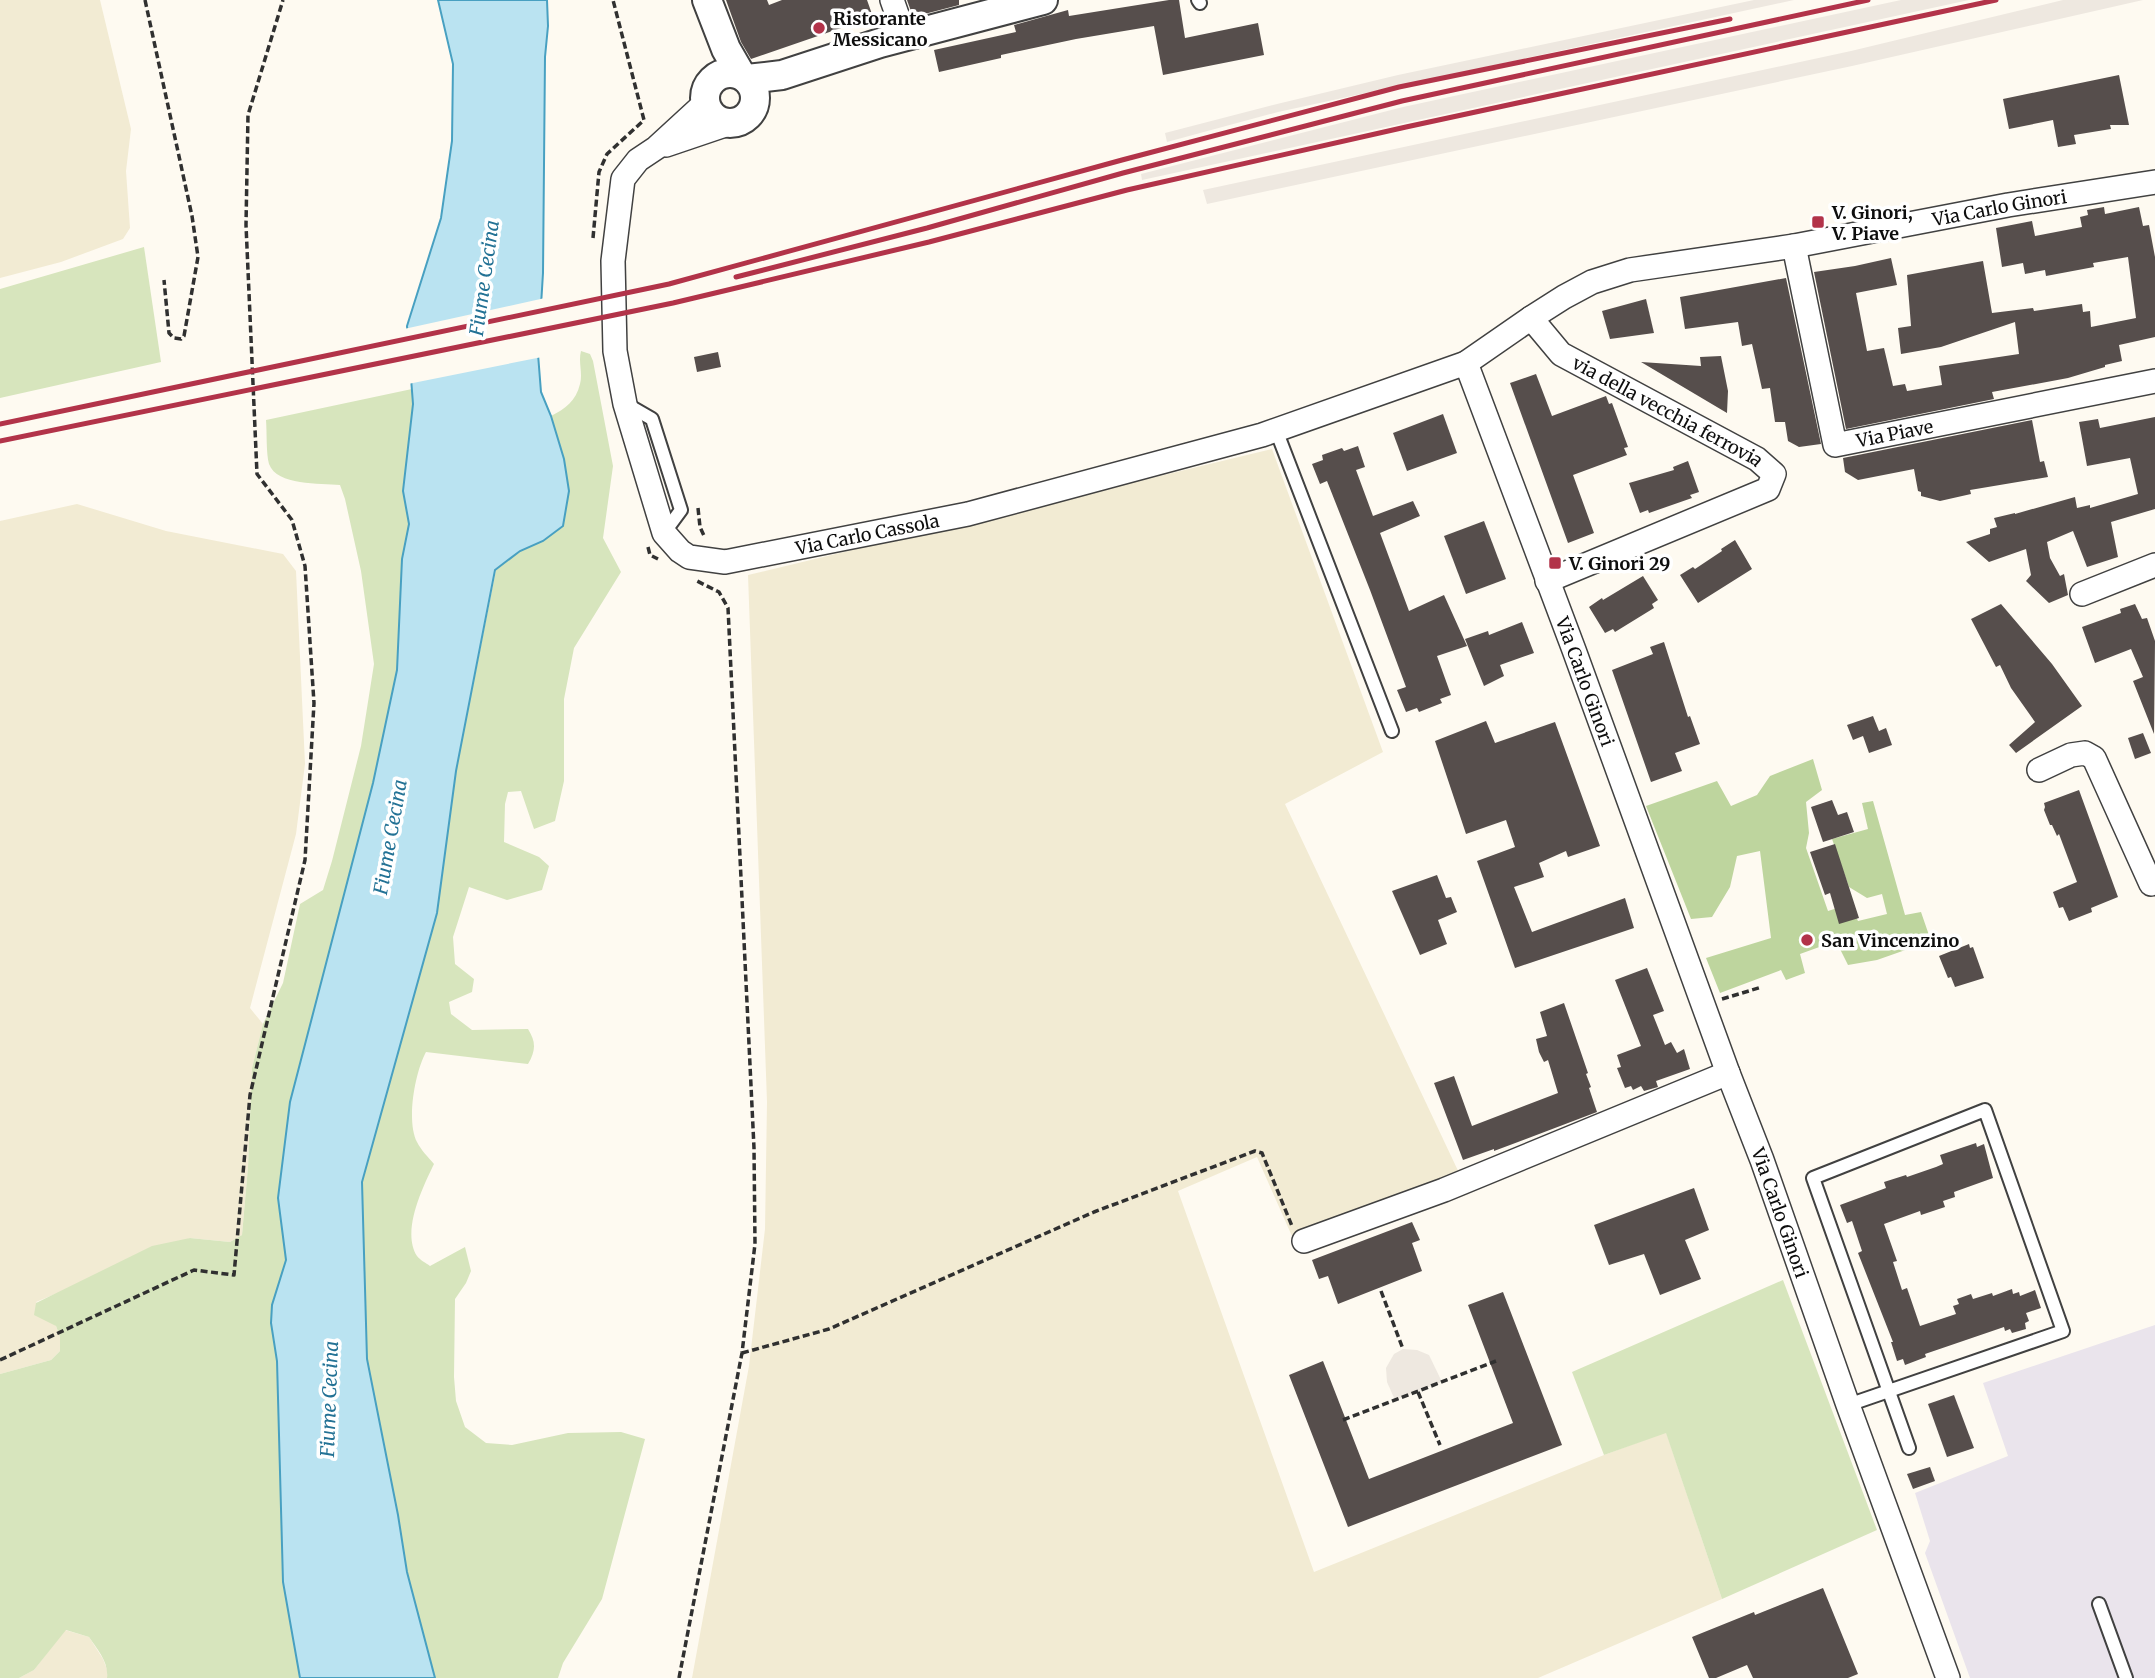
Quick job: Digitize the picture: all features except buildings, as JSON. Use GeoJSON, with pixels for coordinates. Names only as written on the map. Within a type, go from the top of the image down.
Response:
{"type":"FeatureCollection","features":[{"type":"Feature","properties":{"kind":"street"},"geometry":{"type":"LineString","coordinates":[[706,0],[738,75],[755,106],[744,120],[728,124],[713,117],[705,103],[707,87],[738,75],[782,75],[905,37],[1043,0]]}},
{"type":"Feature","properties":{"kind":"street"},"geometry":{"type":"LineString","coordinates":[[892,0],[905,37]]}},
{"type":"Feature","properties":{"kind":"street","name":"Via Carlo Cassola"},"geometry":{"type":"LineString","coordinates":[[705,103],[656,148],[638,160],[623,179],[614,261],[615,351],[656,538],[689,557],[725,562],[968,514],[1276,430],[1466,363]]}},
{"type":"Feature","properties":{"kind":"street","name":"Via Carlo Cassola"},"geometry":{"type":"LineString","coordinates":[[656,148],[728,124]]}},
{"type":"Feature","properties":{"kind":"street","name":"Via Carlo Ginori"},"geometry":{"type":"LineString","coordinates":[[1948,1678],[1762,1160],[1466,363],[1531,318],[1592,282],[1630,270],[1794,246],[2008,205],[2155,183]]}},
{"type":"Feature","properties":{"kind":"street","name":"Via Piave"},"geometry":{"type":"LineString","coordinates":[[1794,246],[1835,445],[2155,381]]}},
{"type":"Feature","properties":{"kind":"street","name":"via della vecchia ferrovia"},"geometry":{"type":"LineString","coordinates":[[1531,318],[1561,354],[1757,459],[1774,474],[1768,489],[1547,580]]}},
{"type":"Feature","properties":{"kind":"street"},"geometry":{"type":"LineString","coordinates":[[2082,594],[2155,565]]}},
{"type":"Feature","properties":{"kind":"street"},"geometry":{"type":"LineString","coordinates":[[2039,770],[2071,755],[2085,752],[2094,758],[2151,884],[2155,883]]}},
{"type":"Feature","properties":{"kind":"street"},"geometry":{"type":"LineString","coordinates":[[1304,1241],[1444,1190],[1728,1073]]}},
{"type":"Feature","properties":{"kind":"lane"},"geometry":{"type":"LineString","coordinates":[[1276,430],[1392,731]]}},
{"type":"Feature","properties":{"kind":"lane"},"geometry":{"type":"LineString","coordinates":[[1848,1405],[1889,1391],[2063,1331],[1985,1110],[1813,1178],[1889,1391],[1909,1448]]}},
{"type":"Feature","properties":{"kind":"lane"},"geometry":{"type":"LineString","coordinates":[[2099,1604],[2126,1678]]}},
{"type":"Feature","properties":{"kind":"path"},"geometry":{"type":"LineString","coordinates":[[145,0],[192,216],[198,257],[184,335],[181,339],[174,338],[169,332],[164,280]]}},
{"type":"Feature","properties":{"kind":"path"},"geometry":{"type":"LineString","coordinates":[[0,1360],[194,1270],[234,1275],[250,1095],[305,860],[314,703],[305,566],[292,520],[257,474],[247,253],[248,115],[283,0]]}},
{"type":"Feature","properties":{"kind":"path"},"geometry":{"type":"LineString","coordinates":[[592,247],[599,172],[607,154],[644,120],[613,0]]}},
{"type":"Feature","properties":{"kind":"path"},"geometry":{"type":"LineString","coordinates":[[656,538],[650,555],[662,562]]}},
{"type":"Feature","properties":{"kind":"path"},"geometry":{"type":"LineString","coordinates":[[679,1678],[742,1353],[755,1244],[754,1148],[728,608],[719,592],[684,574]]}},
{"type":"Feature","properties":{"kind":"path"},"geometry":{"type":"LineString","coordinates":[[1703,1005],[1762,987]]}},
{"type":"Feature","properties":{"kind":"path"},"geometry":{"type":"LineString","coordinates":[[742,1353],[830,1329],[1094,1212],[1255,1151],[1262,1153],[1297,1238],[1304,1241]]}},
{"type":"Feature","properties":{"kind":"path"},"geometry":{"type":"LineString","coordinates":[[1381,1291],[1403,1349]]}},
{"type":"Feature","properties":{"kind":"path"},"geometry":{"type":"LineString","coordinates":[[1343,1420],[1496,1360]]}},
{"type":"Feature","properties":{"kind":"path"},"geometry":{"type":"LineString","coordinates":[[1418,1391],[1440,1446]]}},
{"type":"Feature","properties":{"kind":"shaded area"},"geometry":{"type":"Polygon","coordinates":[[[0,0],[100,0],[131,129],[126,171],[130,228],[123,239],[61,262],[0,278],[0,0]]]}},
{"type":"Feature","properties":{"kind":"shaded area"},"geometry":{"type":"Polygon","coordinates":[[[1754,0],[1794,0],[1278,112],[1167,142],[1165,133],[1277,104],[1398,75],[1754,0]]]}},
{"type":"Feature","properties":{"kind":"shaded area"},"geometry":{"type":"Polygon","coordinates":[[[1901,0],[1969,0],[1142,180],[1141,174],[1403,107],[1901,0]]]}},
{"type":"Feature","properties":{"kind":"shaded area"},"geometry":{"type":"Polygon","coordinates":[[[2063,0],[2143,0],[1852,66],[1207,204],[1203,190],[1851,51],[2063,0]]]}},
{"type":"Feature","properties":{"kind":"shaded area"},"geometry":{"type":"Polygon","coordinates":[[[1272,449],[1383,752],[1285,804],[1469,1194],[1299,1252],[1257,1157],[1178,1191],[1314,1572],[1666,1432],[1722,1599],[1538,1678],[692,1678],[749,1366],[765,1229],[767,1102],[748,575],[1272,449]]]}},
{"type":"Feature","properties":{"kind":"shaded area"},"geometry":{"type":"Polygon","coordinates":[[[77,504],[166,531],[283,554],[296,571],[305,764],[296,834],[250,1008],[263,1024],[252,1068],[242,1235],[230,1242],[190,1238],[36,1302],[56,1326],[60,1337],[60,1351],[51,1360],[0,1374],[0,521],[77,504]]]}},
{"type":"Feature","properties":{"kind":"shaded area"},"geometry":{"type":"Polygon","coordinates":[[[2155,1325],[2155,1678],[1970,1678],[1925,1553],[1930,1541],[1915,1493],[2008,1456],[1983,1383],[2155,1325]]]}},
{"type":"Feature","properties":{"kind":"shaded area"},"geometry":{"type":"Polygon","coordinates":[[[1403,1349],[1417,1350],[1429,1355],[1442,1382],[1395,1400],[1387,1382],[1386,1368],[1394,1354],[1403,1349]]]}},
{"type":"Feature","properties":{"kind":"shaded area"},"geometry":{"type":"Polygon","coordinates":[[[65,1630],[89,1637],[103,1659],[108,1672],[107,1678],[19,1678],[34,1670],[65,1630]]]}},
{"type":"Feature","properties":{"kind":"green space"},"geometry":{"type":"Polygon","coordinates":[[[144,247],[161,362],[0,398],[0,289],[144,247]]]}},
{"type":"Feature","properties":{"kind":"green space"},"geometry":{"type":"Polygon","coordinates":[[[581,351],[590,354],[593,361],[613,466],[603,538],[621,572],[574,648],[564,699],[564,781],[555,821],[534,829],[521,791],[508,792],[505,804],[504,842],[539,857],[549,866],[542,890],[507,900],[469,887],[453,937],[455,964],[474,979],[472,992],[449,1002],[451,1014],[472,1030],[528,1029],[534,1042],[534,1050],[528,1064],[426,1052],[415,1084],[412,1122],[417,1142],[434,1164],[415,1209],[411,1234],[417,1256],[430,1266],[465,1247],[471,1271],[455,1299],[454,1377],[456,1401],[465,1427],[486,1443],[512,1445],[568,1433],[621,1432],[645,1439],[602,1599],[563,1663],[558,1678],[435,1678],[407,1572],[367,1359],[362,1182],[437,913],[456,771],[496,570],[520,551],[543,541],[564,459],[551,416],[569,404],[576,395],[581,380],[581,351]]]}},
{"type":"Feature","properties":{"kind":"green space"},"geometry":{"type":"Polygon","coordinates":[[[412,389],[413,404],[403,491],[409,524],[402,559],[397,670],[373,783],[290,1102],[278,1198],[286,1260],[272,1305],[271,1323],[277,1361],[283,1582],[300,1678],[107,1678],[104,1661],[89,1637],[66,1630],[34,1670],[19,1678],[0,1678],[0,1374],[51,1360],[60,1351],[60,1337],[56,1326],[34,1315],[36,1303],[152,1246],[190,1238],[230,1242],[242,1235],[252,1068],[263,1024],[283,983],[300,904],[323,890],[361,746],[374,664],[361,571],[345,499],[340,485],[290,480],[274,471],[268,459],[266,420],[412,389]]]}},
{"type":"Feature","properties":{"kind":"green space"},"geometry":{"type":"Polygon","coordinates":[[[1813,759],[1822,790],[1806,802],[1809,833],[1806,848],[1828,911],[1850,904],[1858,921],[1887,914],[1882,894],[1867,898],[1849,887],[1832,839],[1868,829],[1862,803],[1873,801],[1905,915],[1921,912],[1931,941],[1877,960],[1848,965],[1836,941],[1800,954],[1805,973],[1786,980],[1781,970],[1720,993],[1706,958],[1771,938],[1760,851],[1737,856],[1730,887],[1712,917],[1691,919],[1646,806],[1717,781],[1731,806],[1757,795],[1770,776],[1813,759]]]}},
{"type":"Feature","properties":{"kind":"green space"},"geometry":{"type":"Polygon","coordinates":[[[1783,1280],[1877,1530],[1722,1599],[1666,1433],[1604,1455],[1572,1372],[1783,1280]]]}},
{"type":"Feature","properties":{"kind":"water","name":"Fiume Cecina"},"geometry":{"type":"Polygon","coordinates":[[[438,0],[547,0],[543,273],[538,354],[541,392],[564,459],[569,491],[563,526],[543,541],[520,551],[495,570],[456,771],[437,913],[362,1182],[367,1359],[407,1572],[435,1678],[300,1678],[283,1582],[277,1361],[271,1323],[272,1305],[286,1260],[278,1198],[290,1102],[373,783],[397,670],[402,559],[409,524],[403,491],[413,404],[407,326],[441,218],[452,141],[453,64],[438,0]]]}},
{"type":"Feature","properties":{"kind":"pier"},"geometry":{"type":"Polygon","coordinates":[[[545,298],[542,357],[408,384],[404,329],[545,298]]]}},
{"type":"Feature","properties":{"kind":"railway"},"geometry":{"type":"LineString","coordinates":[[736,277],[1402,101],[1868,0]]}},
{"type":"Feature","properties":{"kind":"railway"},"geometry":{"type":"LineString","coordinates":[[0,441],[673,303],[929,242],[1127,190],[1996,0]]}},
{"type":"Feature","properties":{"kind":"railway"},"geometry":{"type":"LineString","coordinates":[[0,424],[669,284],[1399,87],[1730,19]]}},
{"type":"Feature","properties":{"kind":"place","name":"Ristorante Messicano"},"geometry":{"type":"Point","coordinates":[819,28]}},
{"type":"Feature","properties":{"kind":"place","name":"V. Ginori, V. Piave"},"geometry":{"type":"Point","coordinates":[1818,222]}},
{"type":"Feature","properties":{"kind":"place","name":"V. Ginori 29"},"geometry":{"type":"Point","coordinates":[1555,563]}},
{"type":"Feature","properties":{"kind":"place","name":"San Vincenzino"},"geometry":{"type":"Point","coordinates":[1807,940]}}]}
